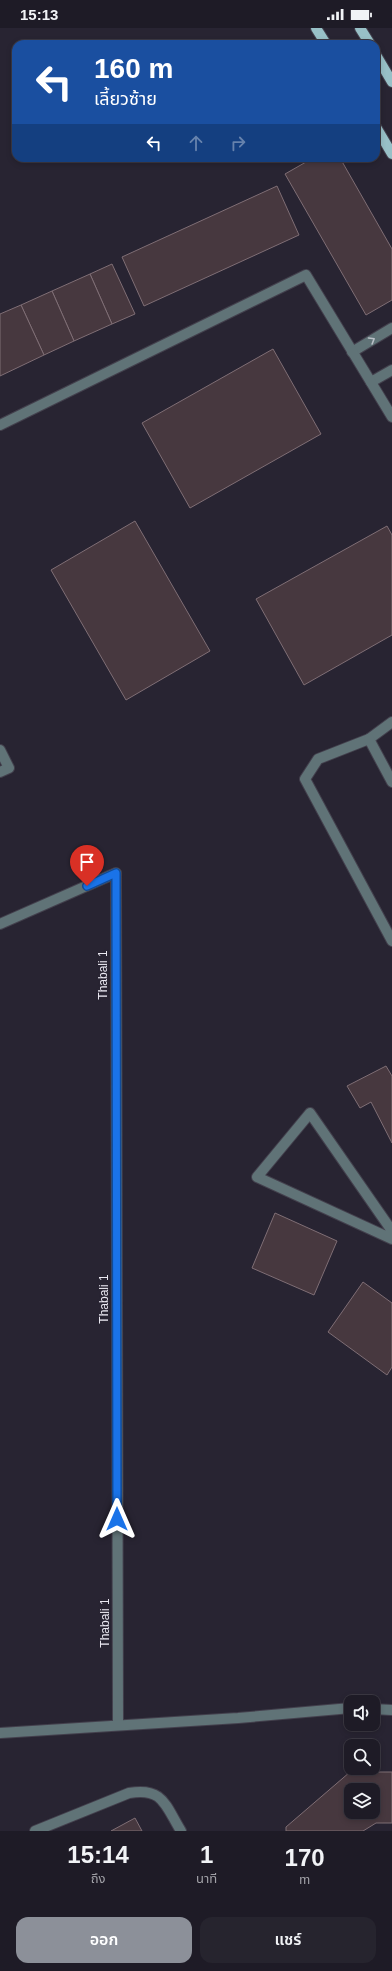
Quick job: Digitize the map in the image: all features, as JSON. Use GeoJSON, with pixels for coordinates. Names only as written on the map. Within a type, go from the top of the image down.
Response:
{"type":"FeatureCollection","features":[{"type":"Feature","properties":{"kind":"main road"},"geometry":{"type":"LineString","coordinates":[[316,28],[324,40]]}},
{"type":"Feature","properties":{"kind":"main road"},"geometry":{"type":"LineString","coordinates":[[360,28],[368,40]]}},
{"type":"Feature","properties":{"kind":"main road"},"geometry":{"type":"LineString","coordinates":[[380,62],[392,82]]}},
{"type":"Feature","properties":{"kind":"main road"},"geometry":{"type":"LineString","coordinates":[[380,133],[392,154]]}},
{"type":"Feature","properties":{"kind":"street"},"geometry":{"type":"LineString","coordinates":[[0,425],[306,275],[392,417]]}},
{"type":"Feature","properties":{"kind":"street"},"geometry":{"type":"LineString","coordinates":[[352,352],[392,328]]}},
{"type":"Feature","properties":{"kind":"street"},"geometry":{"type":"LineString","coordinates":[[371,382],[392,370]]}},
{"type":"Feature","properties":{"kind":"street"},"geometry":{"type":"LineString","coordinates":[[392,722],[369,739],[318,759],[306,779],[392,941]]}},
{"type":"Feature","properties":{"kind":"street"},"geometry":{"type":"LineString","coordinates":[[369,739],[392,782]]}},
{"type":"Feature","properties":{"kind":"street"},"geometry":{"type":"LineString","coordinates":[[0,750],[9,768],[0,772]]}},
{"type":"Feature","properties":{"kind":"street","name":"Thabali 1"},"geometry":{"type":"LineString","coordinates":[[0,924],[116,873],[118,1724]]}},
{"type":"Feature","properties":{"kind":"street"},"geometry":{"type":"LineString","coordinates":[[392,1231],[310,1113],[257,1177],[392,1239]]}},
{"type":"Feature","properties":{"kind":"street"},"geometry":{"type":"LineString","coordinates":[[0,1733],[118,1724],[238,1718],[344,1709]]}},
{"type":"Feature","properties":{"kind":"street"},"geometry":{"type":"LineString","coordinates":[[380,1709],[392,1710]]}},
{"type":"Feature","properties":{"kind":"street"},"geometry":{"type":"LineString","coordinates":[[35,1831],[129,1793],[143,1791],[150,1792],[158,1796],[181,1831]]}},
{"type":"Feature","properties":{"kind":"building"},"geometry":{"type":"Polygon","coordinates":[[[306,162],[342,162],[392,249],[392,300],[366,315],[285,174],[306,162]]]}},
{"type":"Feature","properties":{"kind":"building"},"geometry":{"type":"Polygon","coordinates":[[[277,186],[299,235],[144,306],[122,257],[277,186]]]}},
{"type":"Feature","properties":{"kind":"building"},"geometry":{"type":"Polygon","coordinates":[[[112,264],[135,314],[112,324],[90,274],[112,264]]]}},
{"type":"Feature","properties":{"kind":"building"},"geometry":{"type":"Polygon","coordinates":[[[90,274],[112,324],[74,341],[52,291],[90,274]]]}},
{"type":"Feature","properties":{"kind":"building"},"geometry":{"type":"Polygon","coordinates":[[[52,291],[74,341],[44,355],[21,305],[52,291]]]}},
{"type":"Feature","properties":{"kind":"building"},"geometry":{"type":"Polygon","coordinates":[[[21,305],[44,355],[0,376],[0,314],[21,305]]]}},
{"type":"Feature","properties":{"kind":"building"},"geometry":{"type":"Polygon","coordinates":[[[273,349],[321,434],[190,508],[142,423],[273,349]]]}},
{"type":"Feature","properties":{"kind":"building"},"geometry":{"type":"Polygon","coordinates":[[[135,521],[210,651],[126,700],[51,570],[135,521]]]}},
{"type":"Feature","properties":{"kind":"building"},"geometry":{"type":"Polygon","coordinates":[[[387,526],[392,535],[392,635],[304,685],[256,599],[387,526]]]}},
{"type":"Feature","properties":{"kind":"building"},"geometry":{"type":"Polygon","coordinates":[[[386,1066],[392,1076],[392,1143],[371,1102],[360,1108],[347,1086],[386,1066]]]}},
{"type":"Feature","properties":{"kind":"building"},"geometry":{"type":"Polygon","coordinates":[[[275,1213],[337,1241],[314,1295],[252,1268],[275,1213]]]}},
{"type":"Feature","properties":{"kind":"building"},"geometry":{"type":"Polygon","coordinates":[[[363,1282],[392,1303],[392,1367],[387,1375],[328,1332],[363,1282]]]}},
{"type":"Feature","properties":{"kind":"building"},"geometry":{"type":"Polygon","coordinates":[[[380,1772],[392,1772],[392,1823],[376,1823],[363,1831],[286,1831],[286,1827],[347,1775],[380,1775],[380,1772]]]}},
{"type":"Feature","properties":{"kind":"building"},"geometry":{"type":"Polygon","coordinates":[[[135,1818],[142,1831],[111,1831],[135,1818]]]}},
{"type":"Feature","properties":{"kind":"route"},"geometry":{"type":"LineString","coordinates":[[87,886],[116,873],[117,1519]]}}]}
